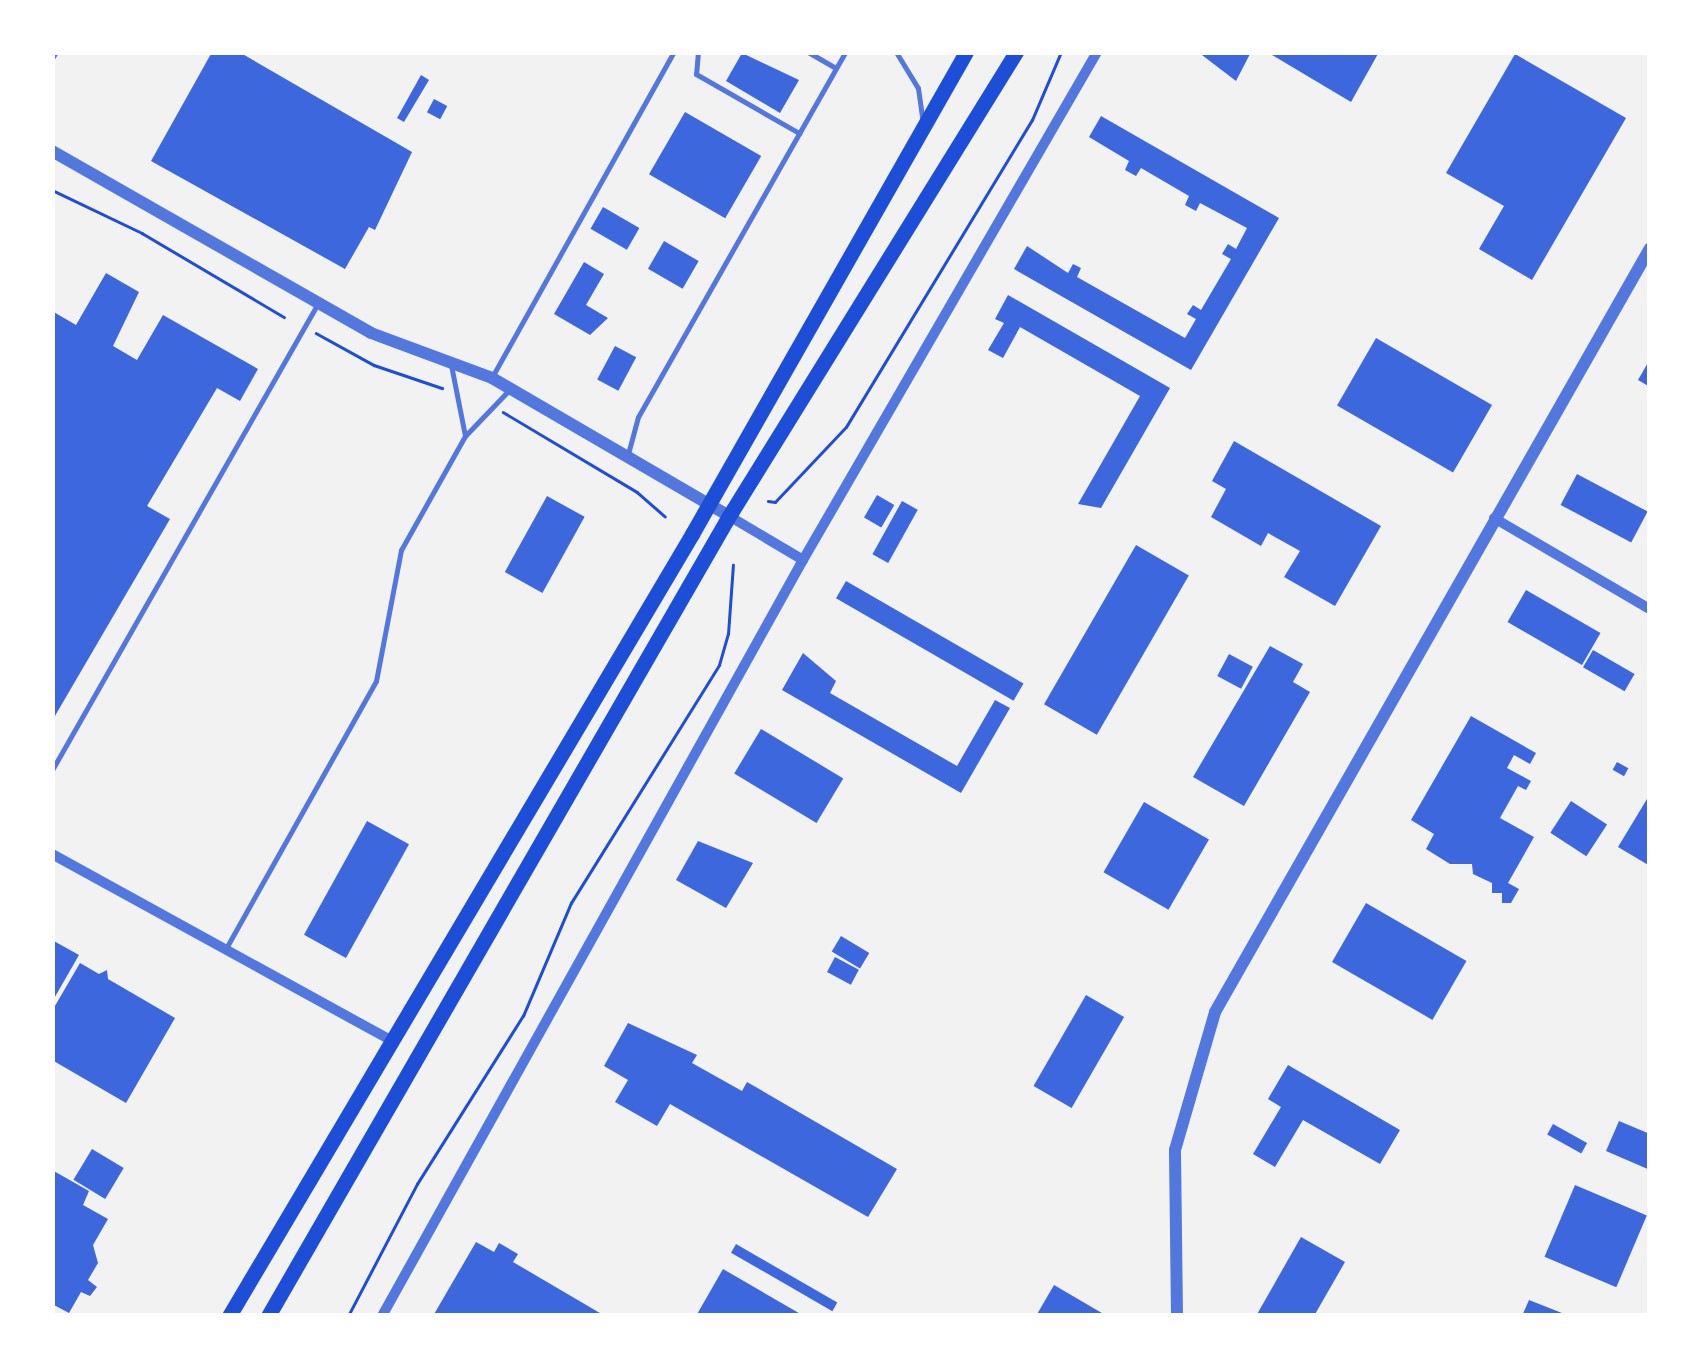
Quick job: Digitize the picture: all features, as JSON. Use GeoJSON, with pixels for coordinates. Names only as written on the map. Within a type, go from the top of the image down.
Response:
{"type":"FeatureCollection","features":[{"type":"Feature","properties":{"kind":"main road"},"geometry":{"type":"LineString","coordinates":[[230,1316],[389,1039],[708,505],[966,52]]}},
{"type":"Feature","properties":{"kind":"main road"},"geometry":{"type":"LineString","coordinates":[[956,155],[1008,52]]}},
{"type":"Feature","properties":{"kind":"main road"},"geometry":{"type":"LineString","coordinates":[[268,1316],[729,516],[956,155],[1016,52]]}},
{"type":"Feature","properties":{"kind":"street"},"geometry":{"type":"LineString","coordinates":[[382,1316],[803,560],[1097,52]]}},
{"type":"Feature","properties":{"kind":"street"},"geometry":{"type":"LineString","coordinates":[[54,156],[319,303],[451,365],[492,378],[803,560]]}},
{"type":"Feature","properties":{"kind":"street"},"geometry":{"type":"LineString","coordinates":[[1178,1316],[1174,1150],[1215,1012],[1650,248]]}},
{"type":"Feature","properties":{"kind":"street"},"geometry":{"type":"LineString","coordinates":[[1494,518],[1650,609]]}},
{"type":"Feature","properties":{"kind":"street"},"geometry":{"type":"LineString","coordinates":[[52,854],[223,953],[389,1039]]}},
{"type":"Feature","properties":{"kind":"lane"},"geometry":{"type":"LineString","coordinates":[[492,378],[674,52]]}},
{"type":"Feature","properties":{"kind":"lane"},"geometry":{"type":"LineString","coordinates":[[698,52],[696,74],[799,133]]}},
{"type":"Feature","properties":{"kind":"lane"},"geometry":{"type":"LineString","coordinates":[[808,52],[836,68]]}},
{"type":"Feature","properties":{"kind":"lane"},"geometry":{"type":"LineString","coordinates":[[627,457],[638,416],[845,52]]}},
{"type":"Feature","properties":{"kind":"lane"},"geometry":{"type":"LineString","coordinates":[[896,52],[918,88],[921,132]]}},
{"type":"Feature","properties":{"kind":"lane"},"geometry":{"type":"LineString","coordinates":[[52,770],[319,303]]}},
{"type":"Feature","properties":{"kind":"lane"},"geometry":{"type":"LineString","coordinates":[[451,365],[465,436]]}},
{"type":"Feature","properties":{"kind":"lane"},"geometry":{"type":"LineString","coordinates":[[223,953],[376,682],[401,550],[465,436],[510,388]]}},
{"type":"Feature","properties":{"kind":"path"},"geometry":{"type":"LineString","coordinates":[[768,501],[775,502],[846,427],[1032,120],[1062,52]]}},
{"type":"Feature","properties":{"kind":"path"},"geometry":{"type":"LineString","coordinates":[[52,190],[284,316]]}},
{"type":"Feature","properties":{"kind":"path"},"geometry":{"type":"LineString","coordinates":[[315,332],[374,365],[442,388]]}},
{"type":"Feature","properties":{"kind":"path"},"geometry":{"type":"LineString","coordinates":[[498,409],[637,492],[665,516]]}},
{"type":"Feature","properties":{"kind":"path"},"geometry":{"type":"LineString","coordinates":[[348,1316],[417,1184],[524,1016],[571,903],[718,665],[728,634],[733,565]]}},
{"type":"Feature","properties":{"kind":"building"},"geometry":{"type":"Polygon","coordinates":[[[212,52],[239,52],[412,152],[375,230],[369,227],[345,269],[151,161],[212,52]]]}},
{"type":"Feature","properties":{"kind":"building"},"geometry":{"type":"Polygon","coordinates":[[[1198,52],[1251,52],[1236,81],[1198,52]]]}},
{"type":"Feature","properties":{"kind":"building"},"geometry":{"type":"Polygon","coordinates":[[[1267,52],[1379,52],[1351,102],[1267,52]]]}},
{"type":"Feature","properties":{"kind":"building"},"geometry":{"type":"Polygon","coordinates":[[[742,53],[799,80],[780,113],[726,81],[742,53]]]}},
{"type":"Feature","properties":{"kind":"building"},"geometry":{"type":"Polygon","coordinates":[[[1515,54],[1626,118],[1532,280],[1479,249],[1504,206],[1446,173],[1515,54]]]}},
{"type":"Feature","properties":{"kind":"building"},"geometry":{"type":"Polygon","coordinates":[[[421,75],[429,80],[404,122],[397,118],[421,75]]]}},
{"type":"Feature","properties":{"kind":"building"},"geometry":{"type":"Polygon","coordinates":[[[434,99],[447,106],[440,119],[427,112],[434,99]]]}},
{"type":"Feature","properties":{"kind":"building"},"geometry":{"type":"Polygon","coordinates":[[[685,112],[761,156],[725,218],[649,174],[685,112]]]}},
{"type":"Feature","properties":{"kind":"building"},"geometry":{"type":"Polygon","coordinates":[[[1101,116],[1279,218],[1191,370],[1014,269],[1027,246],[1068,273],[1073,264],[1081,268],[1077,277],[1185,338],[1196,319],[1187,314],[1193,305],[1201,310],[1231,259],[1222,254],[1228,244],[1236,249],[1247,228],[1200,203],[1196,211],[1185,205],[1189,196],[1141,168],[1136,176],[1125,170],[1129,161],[1089,137],[1101,116]]]}},
{"type":"Feature","properties":{"kind":"building"},"geometry":{"type":"Polygon","coordinates":[[[603,207],[639,228],[627,250],[590,229],[603,207]]]}},
{"type":"Feature","properties":{"kind":"building"},"geometry":{"type":"Polygon","coordinates":[[[664,241],[699,261],[683,289],[648,269],[664,241]]]}},
{"type":"Feature","properties":{"kind":"building"},"geometry":{"type":"Polygon","coordinates":[[[584,262],[604,274],[586,305],[608,318],[590,335],[554,314],[584,262]]]}},
{"type":"Feature","properties":{"kind":"building"},"geometry":{"type":"Polygon","coordinates":[[[106,273],[139,292],[113,346],[137,360],[163,315],[258,369],[240,401],[217,388],[147,506],[170,519],[52,721],[52,311],[76,325],[106,273]]]}},
{"type":"Feature","properties":{"kind":"building"},"geometry":{"type":"Polygon","coordinates":[[[1008,295],[1170,388],[1101,508],[1078,504],[1140,396],[1020,327],[1003,358],[988,350],[1004,323],[995,319],[1008,295]]]}},
{"type":"Feature","properties":{"kind":"building"},"geometry":{"type":"Polygon","coordinates":[[[1376,338],[1492,405],[1453,473],[1337,406],[1376,338]]]}},
{"type":"Feature","properties":{"kind":"building"},"geometry":{"type":"Polygon","coordinates":[[[615,346],[636,357],[618,391],[597,380],[615,346]]]}},
{"type":"Feature","properties":{"kind":"building"},"geometry":{"type":"Polygon","coordinates":[[[1650,359],[1650,387],[1638,380],[1650,359]]]}},
{"type":"Feature","properties":{"kind":"building"},"geometry":{"type":"Polygon","coordinates":[[[1234,441],[1381,526],[1335,606],[1284,577],[1300,551],[1268,533],[1261,546],[1211,517],[1226,489],[1212,481],[1234,441]]]}},
{"type":"Feature","properties":{"kind":"building"},"geometry":{"type":"Polygon","coordinates":[[[1577,474],[1648,512],[1631,542],[1561,505],[1577,474]]]}},
{"type":"Feature","properties":{"kind":"building"},"geometry":{"type":"Polygon","coordinates":[[[877,495],[894,505],[881,528],[864,518],[877,495]]]}},
{"type":"Feature","properties":{"kind":"building"},"geometry":{"type":"Polygon","coordinates":[[[547,496],[585,517],[542,593],[505,572],[547,496]]]}},
{"type":"Feature","properties":{"kind":"building"},"geometry":{"type":"Polygon","coordinates":[[[902,501],[918,510],[888,563],[872,554],[902,501]]]}},
{"type":"Feature","properties":{"kind":"building"},"geometry":{"type":"Polygon","coordinates":[[[1136,545],[1189,575],[1097,735],[1044,704],[1136,545]]]}},
{"type":"Feature","properties":{"kind":"building"},"geometry":{"type":"Polygon","coordinates":[[[846,581],[1024,684],[1014,701],[836,598],[846,581]]]}},
{"type":"Feature","properties":{"kind":"building"},"geometry":{"type":"Polygon","coordinates":[[[1526,590],[1600,633],[1582,665],[1508,622],[1526,590]]]}},
{"type":"Feature","properties":{"kind":"building"},"geometry":{"type":"Polygon","coordinates":[[[1270,646],[1303,664],[1293,682],[1310,692],[1244,806],[1193,777],[1270,646]]]}},
{"type":"Feature","properties":{"kind":"building"},"geometry":{"type":"Polygon","coordinates":[[[1593,650],[1635,674],[1625,691],[1583,667],[1593,650]]]}},
{"type":"Feature","properties":{"kind":"building"},"geometry":{"type":"Polygon","coordinates":[[[803,653],[836,681],[830,693],[957,766],[995,700],[1010,708],[961,793],[782,690],[803,653]]]}},
{"type":"Feature","properties":{"kind":"building"},"geometry":{"type":"Polygon","coordinates":[[[1229,654],[1253,667],[1241,689],[1217,676],[1229,654]]]}},
{"type":"Feature","properties":{"kind":"building"},"geometry":{"type":"Polygon","coordinates":[[[1471,716],[1536,753],[1530,764],[1514,755],[1507,768],[1531,781],[1526,790],[1518,786],[1500,818],[1534,837],[1508,883],[1519,889],[1511,903],[1502,903],[1502,893],[1492,893],[1492,883],[1473,874],[1472,864],[1450,864],[1426,849],[1434,834],[1411,820],[1471,716]]]}},
{"type":"Feature","properties":{"kind":"building"},"geometry":{"type":"Polygon","coordinates":[[[761,729],[843,778],[817,823],[734,774],[761,729]]]}},
{"type":"Feature","properties":{"kind":"building"},"geometry":{"type":"Polygon","coordinates":[[[1617,762],[1628,768],[1624,776],[1613,770],[1617,762]]]}},
{"type":"Feature","properties":{"kind":"building"},"geometry":{"type":"Polygon","coordinates":[[[1650,794],[1650,866],[1618,847],[1650,794]]]}},
{"type":"Feature","properties":{"kind":"building"},"geometry":{"type":"Polygon","coordinates":[[[1571,801],[1607,824],[1586,856],[1550,833],[1571,801]]]}},
{"type":"Feature","properties":{"kind":"building"},"geometry":{"type":"Polygon","coordinates":[[[1144,802],[1209,840],[1168,910],[1104,872],[1144,802]]]}},
{"type":"Feature","properties":{"kind":"building"},"geometry":{"type":"Polygon","coordinates":[[[367,821],[409,844],[346,958],[304,935],[367,821]]]}},
{"type":"Feature","properties":{"kind":"building"},"geometry":{"type":"Polygon","coordinates":[[[698,841],[753,863],[726,908],[676,880],[698,841]]]}},
{"type":"Feature","properties":{"kind":"building"},"geometry":{"type":"Polygon","coordinates":[[[1366,903],[1466,961],[1432,1020],[1332,962],[1366,903]]]}},
{"type":"Feature","properties":{"kind":"building"},"geometry":{"type":"Polygon","coordinates":[[[841,936],[869,953],[860,968],[832,951],[841,936]]]}},
{"type":"Feature","properties":{"kind":"building"},"geometry":{"type":"Polygon","coordinates":[[[52,940],[79,955],[52,1002],[52,940]]]}},
{"type":"Feature","properties":{"kind":"building"},"geometry":{"type":"Polygon","coordinates":[[[835,957],[859,970],[851,985],[827,972],[835,957]]]}},
{"type":"Feature","properties":{"kind":"building"},"geometry":{"type":"Polygon","coordinates":[[[80,963],[99,974],[107,970],[108,979],[175,1018],[126,1103],[52,1060],[52,1011],[80,963]]]}},
{"type":"Feature","properties":{"kind":"building"},"geometry":{"type":"Polygon","coordinates":[[[1086,995],[1124,1017],[1072,1108],[1034,1086],[1086,995]]]}},
{"type":"Feature","properties":{"kind":"building"},"geometry":{"type":"Polygon","coordinates":[[[628,1023],[697,1055],[692,1063],[742,1091],[747,1082],[897,1169],[868,1217],[670,1104],[657,1126],[615,1102],[628,1080],[604,1066],[628,1023]]]}},
{"type":"Feature","properties":{"kind":"building"},"geometry":{"type":"Polygon","coordinates":[[[1288,1065],[1400,1130],[1380,1164],[1303,1120],[1275,1167],[1253,1154],[1281,1107],[1268,1099],[1288,1065]]]}},
{"type":"Feature","properties":{"kind":"building"},"geometry":{"type":"Polygon","coordinates":[[[1619,1121],[1650,1134],[1650,1170],[1606,1151],[1619,1121]]]}},
{"type":"Feature","properties":{"kind":"building"},"geometry":{"type":"Polygon","coordinates":[[[1553,1124],[1587,1143],[1581,1153],[1547,1134],[1553,1124]]]}},
{"type":"Feature","properties":{"kind":"building"},"geometry":{"type":"Polygon","coordinates":[[[92,1149],[124,1168],[105,1199],[73,1180],[92,1149]]]}},
{"type":"Feature","properties":{"kind":"building"},"geometry":{"type":"Polygon","coordinates":[[[52,1170],[89,1191],[83,1205],[108,1219],[93,1245],[98,1263],[88,1280],[97,1287],[90,1296],[81,1292],[69,1313],[52,1304],[52,1170]]]}},
{"type":"Feature","properties":{"kind":"building"},"geometry":{"type":"Polygon","coordinates":[[[1575,1185],[1647,1215],[1616,1287],[1545,1257],[1575,1185]]]}},
{"type":"Feature","properties":{"kind":"building"},"geometry":{"type":"Polygon","coordinates":[[[1301,1237],[1345,1262],[1314,1316],[1256,1316],[1301,1237]]]}},
{"type":"Feature","properties":{"kind":"building"},"geometry":{"type":"Polygon","coordinates":[[[476,1242],[494,1252],[499,1243],[518,1254],[513,1262],[605,1316],[433,1316],[476,1242]]]}},
{"type":"Feature","properties":{"kind":"building"},"geometry":{"type":"Polygon","coordinates":[[[736,1244],[837,1302],[832,1311],[731,1253],[736,1244]]]}},
{"type":"Feature","properties":{"kind":"building"},"geometry":{"type":"Polygon","coordinates":[[[723,1269],[804,1316],[696,1316],[723,1269]]]}},
{"type":"Feature","properties":{"kind":"building"},"geometry":{"type":"Polygon","coordinates":[[[1054,1285],[1107,1316],[1036,1316],[1054,1285]]]}},
{"type":"Feature","properties":{"kind":"building"},"geometry":{"type":"Polygon","coordinates":[[[1529,1300],[1567,1315],[1567,1316],[1522,1316],[1529,1300]]]}}]}
